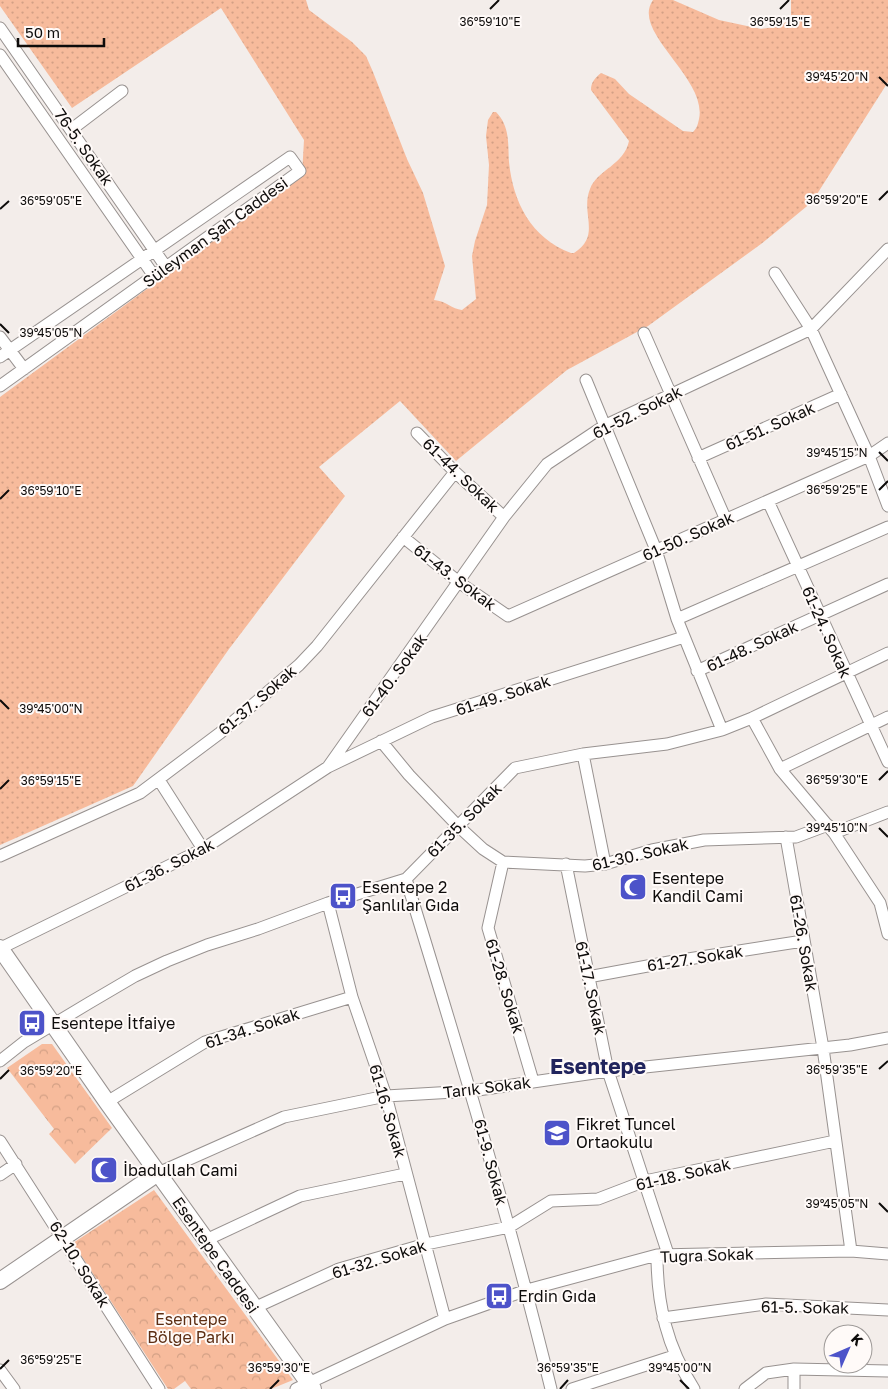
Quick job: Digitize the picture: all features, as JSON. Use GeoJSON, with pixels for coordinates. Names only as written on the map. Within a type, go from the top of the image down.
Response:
{"type":"FeatureCollection","features":[{"type":"Feature","properties":{"kind":"street","name":"76-5. Sokak"},"geometry":{"type":"LineString","coordinates":[[1,32],[72,129],[166,267]]}},
{"type":"Feature","properties":{"kind":"street"},"geometry":{"type":"LineString","coordinates":[[0,55],[13,47]]}},
{"type":"Feature","properties":{"kind":"street","name":"76-5. Sokak"},"geometry":{"type":"LineString","coordinates":[[0,55],[154,276]]}},
{"type":"Feature","properties":{"kind":"street"},"geometry":{"type":"LineString","coordinates":[[72,129],[122,91]]}},
{"type":"Feature","properties":{"kind":"street","name":"Süleyman Şah Caddesi"},"geometry":{"type":"LineString","coordinates":[[0,386],[300,171],[290,157],[5,354]]}},
{"type":"Feature","properties":{"kind":"street"},"geometry":{"type":"LineString","coordinates":[[811,329],[888,249]]}},
{"type":"Feature","properties":{"kind":"street"},"geometry":{"type":"LineString","coordinates":[[775,273],[811,329],[869,456],[888,506]]}},
{"type":"Feature","properties":{"kind":"street","name":"61-52. Sokak"},"geometry":{"type":"LineString","coordinates":[[460,583],[504,517],[547,464],[604,426],[811,329]]}},
{"type":"Feature","properties":{"kind":"street"},"geometry":{"type":"LineString","coordinates":[[644,334],[726,520]]}},
{"type":"Feature","properties":{"kind":"street"},"geometry":{"type":"LineString","coordinates":[[0,337],[5,354],[24,369]]}},
{"type":"Feature","properties":{"kind":"street"},"geometry":{"type":"LineString","coordinates":[[586,380],[656,550],[677,619],[722,730]]}},
{"type":"Feature","properties":{"kind":"street","name":"61-51. Sokak"},"geometry":{"type":"LineString","coordinates":[[698,458],[841,394]]}},
{"type":"Feature","properties":{"kind":"street","name":"61-44. Sokak"},"geometry":{"type":"LineString","coordinates":[[418,433],[455,472],[504,517]]}},
{"type":"Feature","properties":{"kind":"street","name":"61-50. Sokak"},"geometry":{"type":"LineString","coordinates":[[508,616],[869,456],[888,443]]}},
{"type":"Feature","properties":{"kind":"street","name":"61-37. Sokak"},"geometry":{"type":"LineString","coordinates":[[0,856],[140,793],[220,733],[299,664],[338,621],[455,472]]}},
{"type":"Feature","properties":{"kind":"street","name":"61-24. Sokak"},"geometry":{"type":"LineString","coordinates":[[768,501],[845,673],[888,762]]}},
{"type":"Feature","properties":{"kind":"street"},"geometry":{"type":"LineString","coordinates":[[677,619],[888,527]]}},
{"type":"Feature","properties":{"kind":"street","name":"61-43. Sokak"},"geometry":{"type":"LineString","coordinates":[[403,538],[460,583],[508,616]]}},
{"type":"Feature","properties":{"kind":"street","name":"61-40. Sokak"},"geometry":{"type":"LineString","coordinates":[[328,767],[460,583]]}},
{"type":"Feature","properties":{"kind":"street","name":"61-48. Sokak"},"geometry":{"type":"LineString","coordinates":[[698,671],[888,584]]}},
{"type":"Feature","properties":{"kind":"street","name":"61-49. Sokak"},"geometry":{"type":"LineString","coordinates":[[328,767],[432,717],[684,637]]}},
{"type":"Feature","properties":{"kind":"street","name":"61-35. Sokak"},"geometry":{"type":"LineString","coordinates":[[0,1061],[24,1042],[135,976],[206,945],[258,929],[328,903],[406,879],[515,768],[583,754],[666,744],[722,730],[752,718],[888,653]]}},
{"type":"Feature","properties":{"kind":"street"},"geometry":{"type":"LineString","coordinates":[[780,769],[888,717]]}},
{"type":"Feature","properties":{"kind":"street"},"geometry":{"type":"LineString","coordinates":[[752,718],[780,769],[831,829],[880,903],[888,934]]}},
{"type":"Feature","properties":{"kind":"street"},"geometry":{"type":"LineString","coordinates":[[381,741],[409,775],[457,825],[483,849],[503,862]]}},
{"type":"Feature","properties":{"kind":"street"},"geometry":{"type":"LineString","coordinates":[[583,754],[605,864]]}},
{"type":"Feature","properties":{"kind":"street","name":"61-36. Sokak"},"geometry":{"type":"LineString","coordinates":[[0,948],[203,849],[328,767]]}},
{"type":"Feature","properties":{"kind":"street"},"geometry":{"type":"LineString","coordinates":[[159,780],[203,849]]}},
{"type":"Feature","properties":{"kind":"street","name":"61-30. Sokak"},"geometry":{"type":"LineString","coordinates":[[503,862],[585,866],[605,864],[652,850],[704,840],[796,837],[888,812]]}},
{"type":"Feature","properties":{"kind":"street","name":"61-26. Sokak"},"geometry":{"type":"LineString","coordinates":[[786,837],[823,1048],[851,1251]]}},
{"type":"Feature","properties":{"kind":"street","name":"61-28. Sokak"},"geometry":{"type":"LineString","coordinates":[[503,862],[488,928],[533,1081]]}},
{"type":"Feature","properties":{"kind":"street","name":"61-17. Sokak"},"geometry":{"type":"LineString","coordinates":[[566,864],[608,1071],[645,1180],[663,1254],[659,1300],[663,1318],[674,1356],[694,1389]]}},
{"type":"Feature","properties":{"kind":"street","name":"61-9. Sokak"},"geometry":{"type":"LineString","coordinates":[[406,879],[471,1091],[527,1290],[551,1389]]}},
{"type":"Feature","properties":{"kind":"street","name":"61-16. Sokak"},"geometry":{"type":"LineString","coordinates":[[328,903],[352,997],[386,1096],[405,1174],[426,1244],[445,1319]]}},
{"type":"Feature","properties":{"kind":"street","name":"61-27. Sokak"},"geometry":{"type":"LineString","coordinates":[[588,977],[803,941]]}},
{"type":"Feature","properties":{"kind":"street","name":"Esentepe Caddesi"},"geometry":{"type":"LineString","coordinates":[[0,948],[254,1308],[306,1387]]}},
{"type":"Feature","properties":{"kind":"street","name":"61-34. Sokak"},"geometry":{"type":"LineString","coordinates":[[107,1102],[205,1042],[352,997]]}},
{"type":"Feature","properties":{"kind":"street","name":"Tarık Sokak"},"geometry":{"type":"LineString","coordinates":[[158,1172],[284,1117],[386,1096],[471,1091],[608,1071],[823,1048],[888,1038]]}},
{"type":"Feature","properties":{"kind":"street","name":"62-10. Sokak"},"geometry":{"type":"LineString","coordinates":[[0,1141],[159,1389]]}},
{"type":"Feature","properties":{"kind":"street","name":"61-18. Sokak"},"geometry":{"type":"LineString","coordinates":[[509,1227],[551,1201],[598,1199],[645,1180],[835,1141]]}},
{"type":"Feature","properties":{"kind":"street"},"geometry":{"type":"LineString","coordinates":[[0,1175],[16,1164]]}},
{"type":"Feature","properties":{"kind":"street"},"geometry":{"type":"LineString","coordinates":[[0,1281],[158,1172]]}},
{"type":"Feature","properties":{"kind":"street"},"geometry":{"type":"LineString","coordinates":[[206,1240],[300,1196],[405,1174]]}},
{"type":"Feature","properties":{"kind":"street","name":"61-32. Sokak"},"geometry":{"type":"LineString","coordinates":[[254,1308],[339,1269],[426,1244],[509,1227]]}},
{"type":"Feature","properties":{"kind":"street","name":"Tuğra Sokak"},"geometry":{"type":"LineString","coordinates":[[306,1387],[445,1319],[527,1290],[663,1254],[851,1251],[888,1254]]}},
{"type":"Feature","properties":{"kind":"street","name":"61-5. Sokak"},"geometry":{"type":"LineString","coordinates":[[663,1318],[766,1304],[888,1310]]}},
{"type":"Feature","properties":{"kind":"street"},"geometry":{"type":"LineString","coordinates":[[572,1389],[674,1356]]}},
{"type":"Feature","properties":{"kind":"street"},"geometry":{"type":"LineString","coordinates":[[794,1369],[794,1389]]}},
{"type":"Feature","properties":{"kind":"street"},"geometry":{"type":"LineString","coordinates":[[745,1389],[766,1373],[794,1369],[888,1371]]}},
{"type":"Feature","properties":{"kind":"street"},"geometry":{"type":"LineString","coordinates":[[0,1370],[14,1389]]}},
{"type":"Feature","properties":{"kind":"green space"},"geometry":{"type":"Polygon","coordinates":[[[0,0],[306,0],[309,10],[352,42],[366,56],[407,159],[423,193],[445,266],[434,300],[462,310],[476,299],[472,256],[487,205],[489,165],[486,136],[488,120],[493,112],[496,112],[501,117],[506,129],[511,177],[526,217],[545,238],[571,253],[574,253],[582,246],[587,239],[589,224],[587,207],[593,182],[622,156],[629,141],[591,90],[593,82],[601,73],[615,79],[629,94],[683,131],[693,132],[695,129],[699,119],[699,103],[692,88],[652,26],[649,13],[653,0],[673,0],[719,20],[761,29],[776,27],[791,20],[791,0],[888,0],[888,82],[812,202],[761,244],[648,326],[567,370],[456,461],[400,401],[319,467],[345,496],[229,649],[133,786],[0,845],[0,397],[302,175],[304,140],[221,8],[72,108],[0,6],[0,0]]]}},
{"type":"Feature","properties":{"kind":"green space"},"geometry":{"type":"Polygon","coordinates":[[[42,1044],[52,1044],[112,1128],[75,1164],[49,1134],[54,1129],[7,1068],[42,1044]]]}},
{"type":"Feature","properties":{"kind":"green space","name":"Esentepe Bölge Parkı"},"geometry":{"type":"Polygon","coordinates":[[[154,1190],[293,1380],[271,1389],[191,1389],[185,1381],[174,1389],[168,1389],[73,1243],[154,1190]]]}},
{"type":"Feature","properties":{"kind":"place","name":"Esentepe Kandil Cami"},"geometry":{"type":"Point","coordinates":[633,887]}},
{"type":"Feature","properties":{"kind":"place","name":"Esentepe 2 Şanlılar Gıda"},"geometry":{"type":"Point","coordinates":[343,896]}},
{"type":"Feature","properties":{"kind":"place","name":"Esentepe İtfaiye"},"geometry":{"type":"Point","coordinates":[32,1023]}},
{"type":"Feature","properties":{"kind":"place","name":"Fikret Tuncel Ortaokulu"},"geometry":{"type":"Point","coordinates":[557,1133]}},
{"type":"Feature","properties":{"kind":"place","name":"İbadullah Cami"},"geometry":{"type":"Point","coordinates":[104,1170]}},
{"type":"Feature","properties":{"kind":"place","name":"Erdin Gıda"},"geometry":{"type":"Point","coordinates":[499,1296]}},
{"type":"Feature","properties":{"kind":"district","name":"Esentepe"},"geometry":{"type":"Point","coordinates":[598,1067]}}]}
